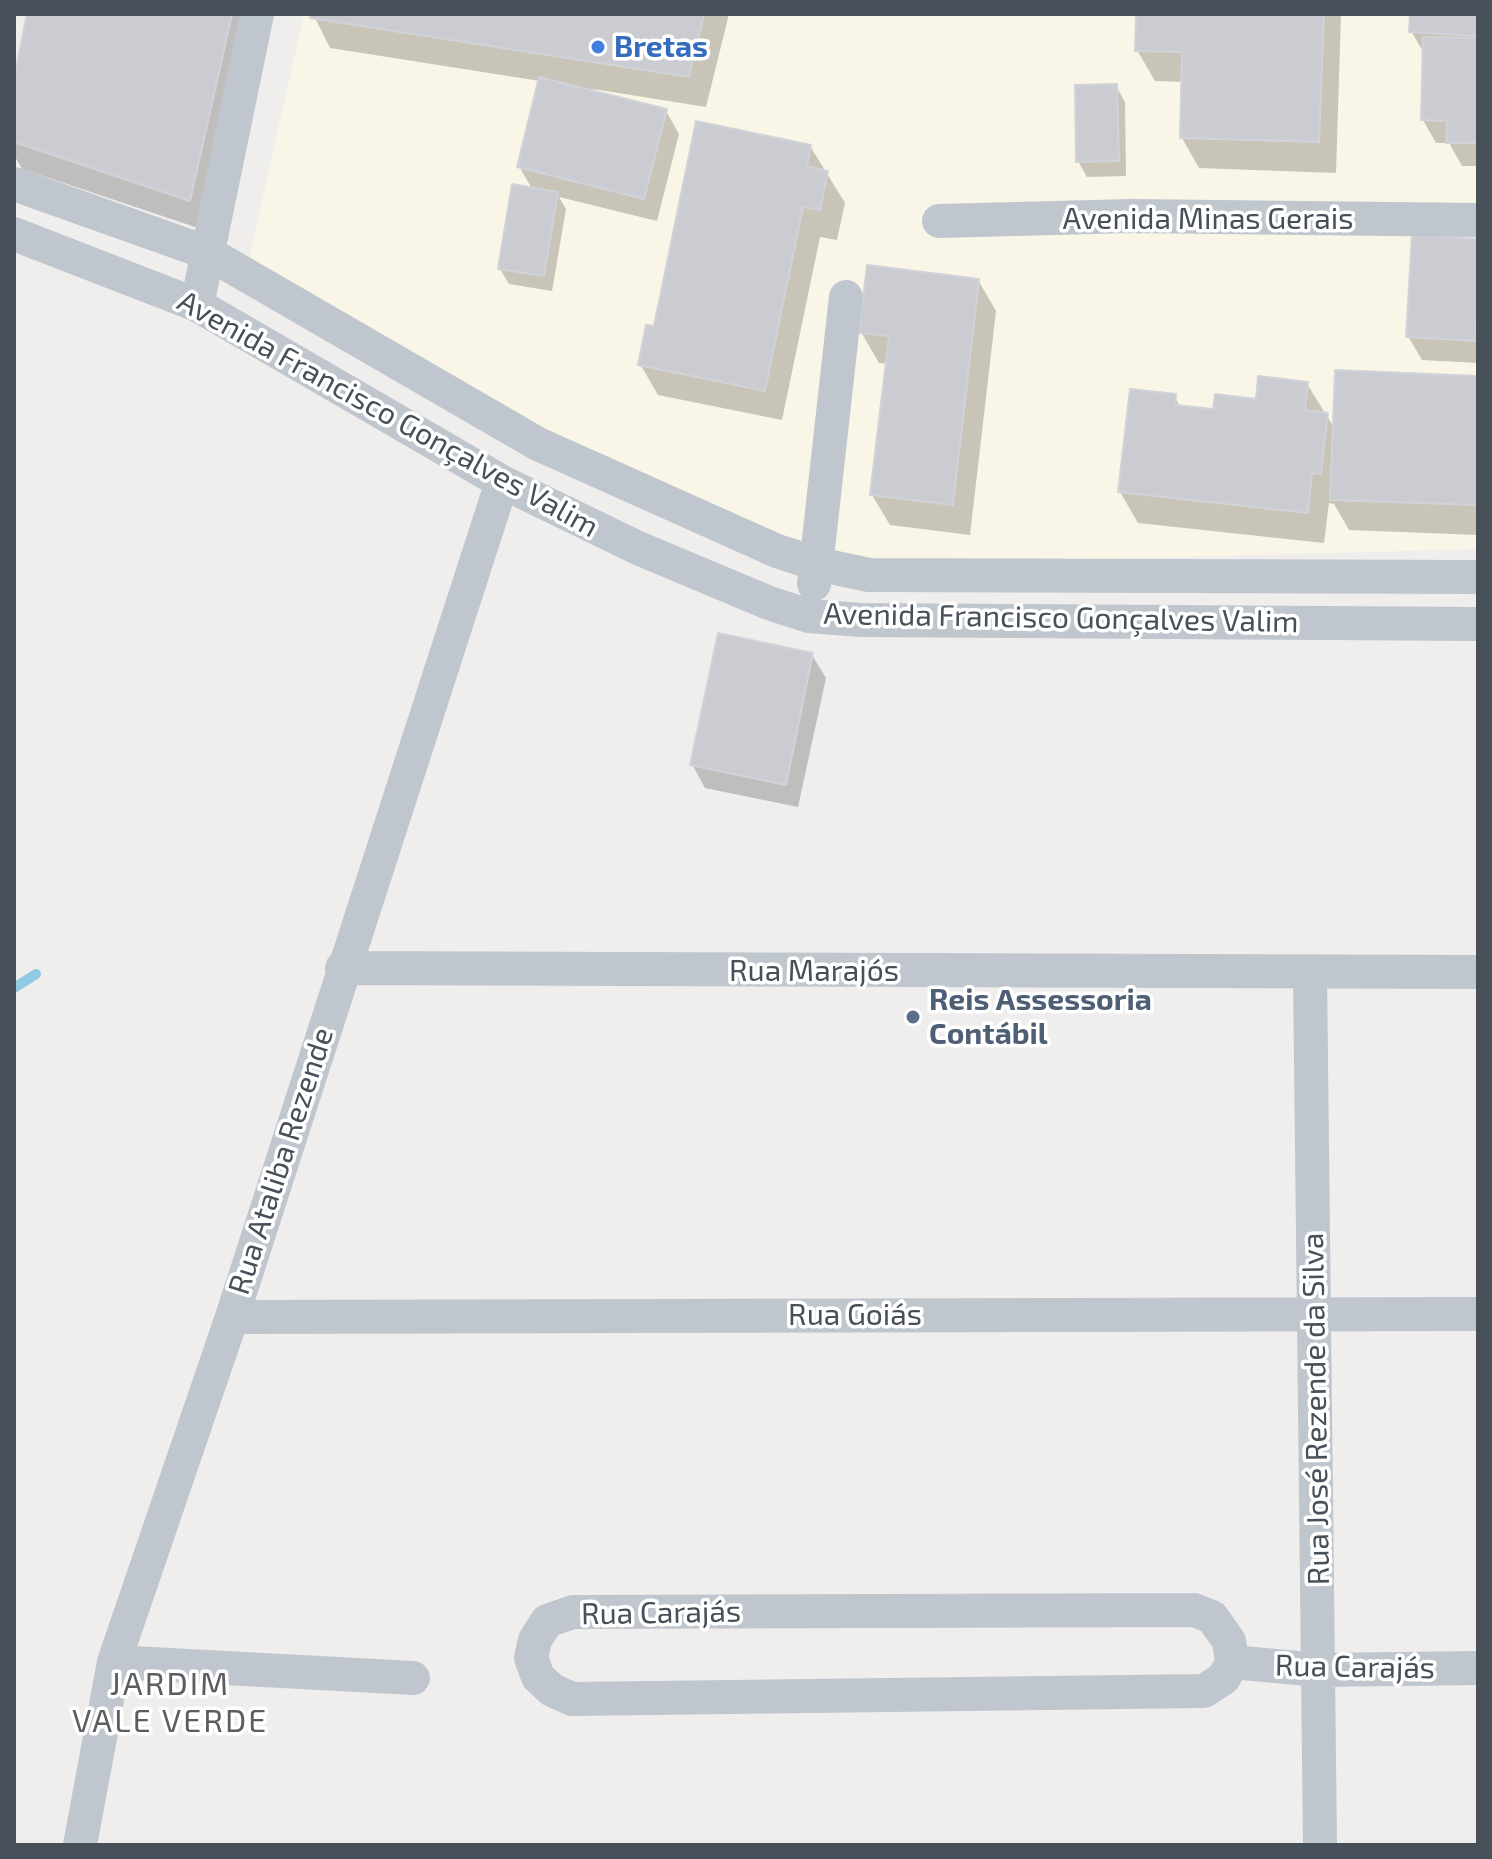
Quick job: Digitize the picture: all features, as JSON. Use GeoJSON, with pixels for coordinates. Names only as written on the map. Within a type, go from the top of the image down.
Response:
{"type":"FeatureCollection","features":[{"type":"Feature","properties":{"kind":"street"},"geometry":{"type":"LineString","coordinates":[[197,305],[257,14]]}},
{"type":"Feature","properties":{"kind":"street","name":"Avenida Francisco Gonçalves Valim"},"geometry":{"type":"LineString","coordinates":[[14,184],[208,253],[538,444],[777,551],[817,564],[869,575],[1478,577]]}},
{"type":"Feature","properties":{"kind":"street","name":"Avenida Minas Gerais"},"geometry":{"type":"LineString","coordinates":[[939,221],[1131,216],[1478,220]]}},
{"type":"Feature","properties":{"kind":"street","name":"Avenida Francisco Gonçalves Valim"},"geometry":{"type":"LineString","coordinates":[[14,234],[197,305],[502,482],[638,548],[769,603],[809,616],[876,620],[1478,624]]}},
{"type":"Feature","properties":{"kind":"street"},"geometry":{"type":"LineString","coordinates":[[809,616],[846,297]]}},
{"type":"Feature","properties":{"kind":"street","name":"Rua Ataliba Rezende"},"geometry":{"type":"LineString","coordinates":[[80,1845],[114,1662],[232,1317],[342,968],[502,482]]}},
{"type":"Feature","properties":{"kind":"street"},"geometry":{"type":"LineString","coordinates":[[1358,579],[1367,622]]}},
{"type":"Feature","properties":{"kind":"street","name":"Rua Marajós"},"geometry":{"type":"LineString","coordinates":[[342,968],[1478,972]]}},
{"type":"Feature","properties":{"kind":"street","name":"Rua José Rezende da Silva"},"geometry":{"type":"LineString","coordinates":[[1310,973],[1320,1845]]}},
{"type":"Feature","properties":{"kind":"street","name":"Rua Goiás"},"geometry":{"type":"LineString","coordinates":[[232,1317],[1478,1314]]}},
{"type":"Feature","properties":{"kind":"street","name":"Rua Carajás"},"geometry":{"type":"LineString","coordinates":[[1194,1610],[1212,1617],[1229,1641],[1232,1662],[1224,1678],[1204,1691],[572,1699],[552,1690],[538,1677],[531,1658],[535,1640],[547,1621],[573,1612],[1194,1610]]}},
{"type":"Feature","properties":{"kind":"street"},"geometry":{"type":"LineString","coordinates":[[114,1662],[413,1678]]}},
{"type":"Feature","properties":{"kind":"street","name":"Rua Carajás"},"geometry":{"type":"LineString","coordinates":[[1232,1662],[1319,1670],[1478,1668]]}},
{"type":"Feature","properties":{"kind":"shaded area"},"geometry":{"type":"Polygon","coordinates":[[[304,14],[1478,14],[1478,549],[848,566],[596,454],[245,278],[304,14]]]}},
{"type":"Feature","properties":{"kind":"building"},"geometry":{"type":"Polygon","coordinates":[[[27,14],[232,14],[190,201],[14,142],[14,78],[27,14]]]}},
{"type":"Feature","properties":{"kind":"building","name":"Bretas"},"geometry":{"type":"Polygon","coordinates":[[[311,14],[704,14],[689,77],[310,18],[311,14]]]}},
{"type":"Feature","properties":{"kind":"building"},"geometry":{"type":"Polygon","coordinates":[[[1136,14],[1324,14],[1319,142],[1180,138],[1182,52],[1135,51],[1136,14]]]}},
{"type":"Feature","properties":{"kind":"building"},"geometry":{"type":"Polygon","coordinates":[[[1410,14],[1478,14],[1478,36],[1409,32],[1410,14]]]}},
{"type":"Feature","properties":{"kind":"building"},"geometry":{"type":"Polygon","coordinates":[[[1423,37],[1478,38],[1478,143],[1446,143],[1447,121],[1421,120],[1423,37]]]}},
{"type":"Feature","properties":{"kind":"building"},"geometry":{"type":"Polygon","coordinates":[[[539,77],[667,109],[644,199],[517,167],[539,77]]]}},
{"type":"Feature","properties":{"kind":"building"},"geometry":{"type":"Polygon","coordinates":[[[1117,84],[1119,161],[1076,162],[1075,85],[1117,84]]]}},
{"type":"Feature","properties":{"kind":"building"},"geometry":{"type":"Polygon","coordinates":[[[696,121],[811,145],[807,166],[828,171],[820,210],[803,207],[765,391],[638,365],[646,325],[654,326],[696,121]]]}},
{"type":"Feature","properties":{"kind":"building"},"geometry":{"type":"Polygon","coordinates":[[[512,184],[558,192],[544,276],[498,269],[512,184]]]}},
{"type":"Feature","properties":{"kind":"building"},"geometry":{"type":"Polygon","coordinates":[[[1412,235],[1478,239],[1476,341],[1406,337],[1412,235]]]}},
{"type":"Feature","properties":{"kind":"building"},"geometry":{"type":"Polygon","coordinates":[[[867,265],[979,279],[953,505],[870,495],[889,336],[859,333],[867,265]]]}},
{"type":"Feature","properties":{"kind":"building"},"geometry":{"type":"Polygon","coordinates":[[[1335,370],[1478,376],[1478,505],[1330,500],[1335,370]]]}},
{"type":"Feature","properties":{"kind":"building"},"geometry":{"type":"Polygon","coordinates":[[[1258,376],[1308,382],[1305,410],[1328,413],[1321,474],[1312,473],[1308,513],[1118,492],[1130,389],[1176,394],[1175,405],[1213,409],[1215,394],[1256,399],[1258,376]]]}},
{"type":"Feature","properties":{"kind":"building"},"geometry":{"type":"Polygon","coordinates":[[[718,633],[813,653],[786,785],[690,765],[718,633]]]}},
{"type":"Feature","properties":{"kind":"waterway"},"geometry":{"type":"LineString","coordinates":[[14,988],[36,974]]}},
{"type":"Feature","properties":{"kind":"place","name":"Bretas"},"geometry":{"type":"Point","coordinates":[598,47]}},
{"type":"Feature","properties":{"kind":"place","name":"Reis Assessoria Contábil"},"geometry":{"type":"Point","coordinates":[913,1017]}},
{"type":"Feature","properties":{"kind":"district","name":"JARDIM VALE VERDE"},"geometry":{"type":"Point","coordinates":[170,1702]}}]}
